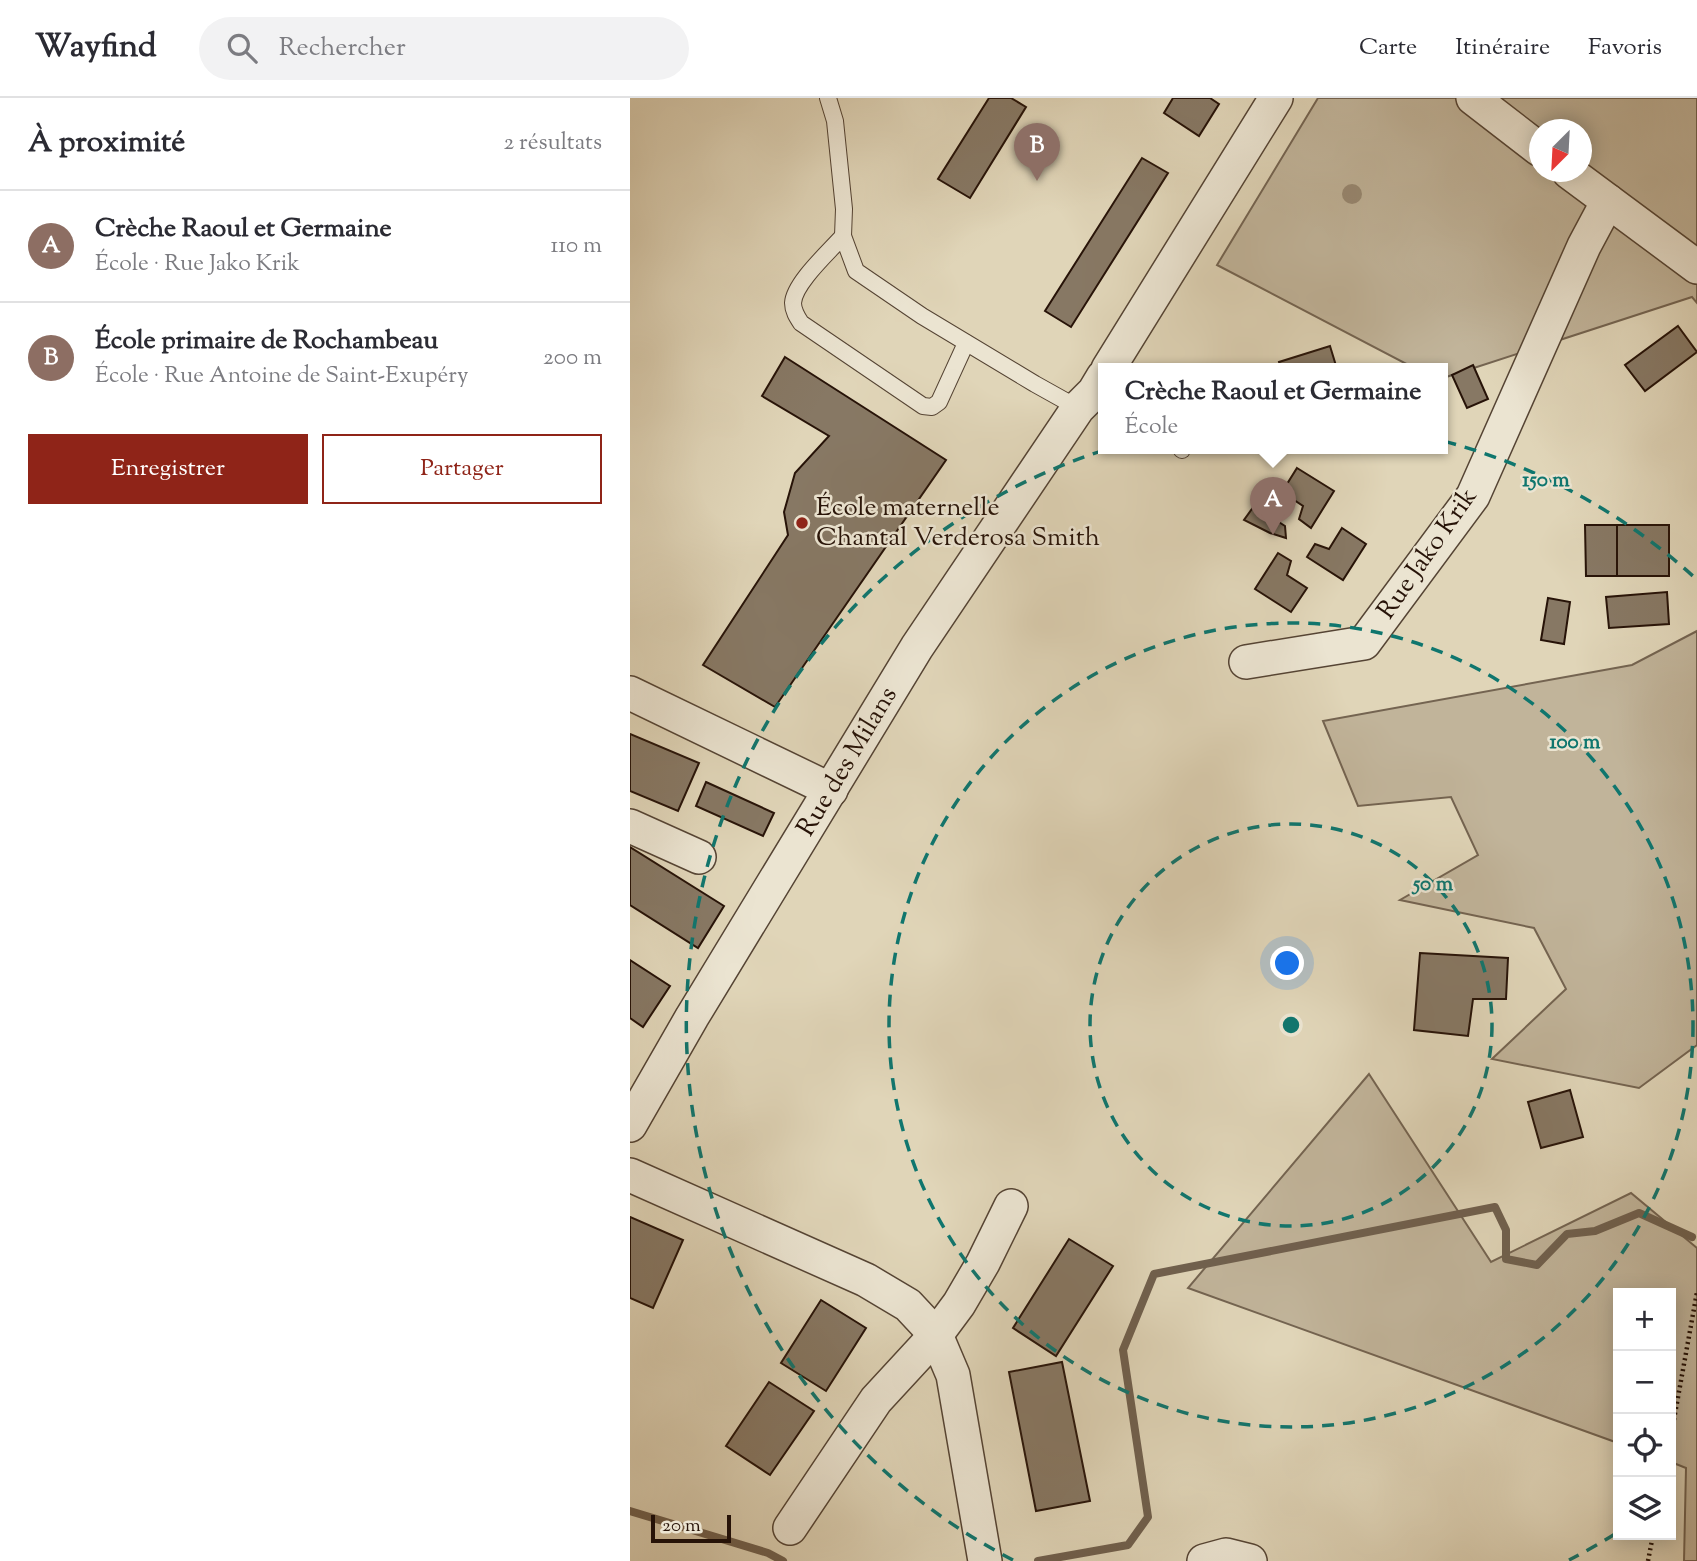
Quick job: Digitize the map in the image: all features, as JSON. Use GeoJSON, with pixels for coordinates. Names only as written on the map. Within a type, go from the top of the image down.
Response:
{"type":"FeatureCollection","features":[{"type":"Feature","properties":{"kind":"street","name":"Rue des Milans"},"geometry":{"type":"LineString","coordinates":[[1113,363],[1276,98]]}},
{"type":"Feature","properties":{"kind":"street"},"geometry":{"type":"LineString","coordinates":[[1473,98],[1529,141]]}},
{"type":"Feature","properties":{"kind":"street"},"geometry":{"type":"LineString","coordinates":[[1582,182],[1697,267]]}},
{"type":"Feature","properties":{"kind":"street","name":"Rue Jako Krik"},"geometry":{"type":"LineString","coordinates":[[1246,662],[1364,643],[1473,496],[1584,246],[1608,201]]}},
{"type":"Feature","properties":{"kind":"street","name":"Rue des Milans"},"geometry":{"type":"LineString","coordinates":[[630,1125],[692,1017],[917,647],[1097,389]]}},
{"type":"Feature","properties":{"kind":"street"},"geometry":{"type":"LineString","coordinates":[[630,694],[831,790]]}},
{"type":"Feature","properties":{"kind":"street"},"geometry":{"type":"LineString","coordinates":[[630,826],[699,857]]}},
{"type":"Feature","properties":{"kind":"street"},"geometry":{"type":"LineString","coordinates":[[630,1175],[866,1280],[908,1305],[936,1335],[953,1375],[985,1561]]}},
{"type":"Feature","properties":{"kind":"street"},"geometry":{"type":"LineString","coordinates":[[790,1528],[876,1400],[936,1335],[960,1304],[1011,1206]]}},
{"type":"Feature","properties":{"kind":"street"},"geometry":{"type":"LineString","coordinates":[[1204,1561],[1226,1555],[1250,1561]]}},
{"type":"Feature","properties":{"kind":"lane"},"geometry":{"type":"LineString","coordinates":[[828,98],[835,121],[844,209],[843,236],[856,271],[922,316],[1035,384],[1097,389]]}},
{"type":"Feature","properties":{"kind":"lane"},"geometry":{"type":"LineString","coordinates":[[843,236],[799,285],[793,301],[795,314],[801,323],[923,405],[932,407],[939,402],[966,342]]}},
{"type":"Feature","properties":{"kind":"path"},"geometry":{"type":"LineString","coordinates":[[1675,1414],[1697,1292]]}},
{"type":"Feature","properties":{"kind":"path"},"geometry":{"type":"LineString","coordinates":[[1648,1561],[1652,1540]]}},
{"type":"Feature","properties":{"kind":"shaded area"},"geometry":{"type":"Polygon","coordinates":[[[1318,98],[1697,98],[1697,303],[1692,297],[1448,376],[1448,363],[1405,363],[1217,265],[1318,98]]]}},
{"type":"Feature","properties":{"kind":"shaded area"},"geometry":{"type":"Polygon","coordinates":[[[1697,631],[1697,1045],[1639,1088],[1492,1059],[1566,989],[1534,928],[1400,900],[1478,855],[1451,797],[1358,806],[1323,721],[1632,665],[1697,631]]]}},
{"type":"Feature","properties":{"kind":"shaded area"},"geometry":{"type":"Polygon","coordinates":[[[1369,1074],[1491,1262],[1631,1193],[1697,1248],[1697,1561],[1684,1561],[1686,1468],[1676,1464],[1676,1288],[1613,1288],[1613,1441],[1188,1288],[1369,1074]]]}},
{"type":"Feature","properties":{"kind":"building"},"geometry":{"type":"Polygon","coordinates":[[[989,98],[1011,98],[1026,107],[970,198],[938,179],[989,98]]]}},
{"type":"Feature","properties":{"kind":"building"},"geometry":{"type":"Polygon","coordinates":[[[1173,98],[1210,98],[1219,104],[1199,136],[1164,113],[1173,98]]]}},
{"type":"Feature","properties":{"kind":"building"},"geometry":{"type":"Polygon","coordinates":[[[1142,158],[1168,173],[1071,327],[1045,311],[1142,158]]]}},
{"type":"Feature","properties":{"kind":"building"},"geometry":{"type":"Polygon","coordinates":[[[1678,326],[1697,352],[1645,391],[1625,365],[1678,326]]]}},
{"type":"Feature","properties":{"kind":"building"},"geometry":{"type":"Polygon","coordinates":[[[1330,346],[1335,363],[1279,363],[1330,346]]]}},
{"type":"Feature","properties":{"kind":"building"},"geometry":{"type":"Polygon","coordinates":[[[785,357],[946,460],[775,707],[703,665],[788,535],[784,512],[795,473],[829,436],[762,396],[785,357]]]}},
{"type":"Feature","properties":{"kind":"building"},"geometry":{"type":"Polygon","coordinates":[[[1473,365],[1488,399],[1467,408],[1452,375],[1473,365]]]}},
{"type":"Feature","properties":{"kind":"building"},"geometry":{"type":"Polygon","coordinates":[[[1297,468],[1334,491],[1311,528],[1299,519],[1303,506],[1282,492],[1297,468]]]}},
{"type":"Feature","properties":{"kind":"building"},"geometry":{"type":"Polygon","coordinates":[[[1254,506],[1285,526],[1286,538],[1244,520],[1254,506]]]}},
{"type":"Feature","properties":{"kind":"building"},"geometry":{"type":"Polygon","coordinates":[[[1585,525],[1617,525],[1617,576],[1586,576],[1585,525]]]}},
{"type":"Feature","properties":{"kind":"building"},"geometry":{"type":"Polygon","coordinates":[[[1617,525],[1669,525],[1669,576],[1617,576],[1617,525]]]}},
{"type":"Feature","properties":{"kind":"building"},"geometry":{"type":"Polygon","coordinates":[[[1342,528],[1366,544],[1343,580],[1307,557],[1315,544],[1329,549],[1342,528]]]}},
{"type":"Feature","properties":{"kind":"building"},"geometry":{"type":"Polygon","coordinates":[[[1278,553],[1291,561],[1287,575],[1307,588],[1291,612],[1255,589],[1278,553]]]}},
{"type":"Feature","properties":{"kind":"building"},"geometry":{"type":"Polygon","coordinates":[[[1667,592],[1669,624],[1609,628],[1606,597],[1667,592]]]}},
{"type":"Feature","properties":{"kind":"building"},"geometry":{"type":"Polygon","coordinates":[[[1548,598],[1570,602],[1564,644],[1541,640],[1548,598]]]}},
{"type":"Feature","properties":{"kind":"building"},"geometry":{"type":"Polygon","coordinates":[[[630,734],[699,763],[678,811],[630,791],[630,734]]]}},
{"type":"Feature","properties":{"kind":"building"},"geometry":{"type":"Polygon","coordinates":[[[706,782],[774,813],[763,836],[696,806],[706,782]]]}},
{"type":"Feature","properties":{"kind":"building"},"geometry":{"type":"Polygon","coordinates":[[[630,847],[724,906],[698,948],[630,905],[630,847]]]}},
{"type":"Feature","properties":{"kind":"building"},"geometry":{"type":"Polygon","coordinates":[[[1420,953],[1508,958],[1506,999],[1473,999],[1468,1036],[1414,1030],[1420,953]]]}},
{"type":"Feature","properties":{"kind":"building"},"geometry":{"type":"Polygon","coordinates":[[[630,960],[670,986],[643,1027],[630,1018],[630,960]]]}},
{"type":"Feature","properties":{"kind":"building"},"geometry":{"type":"Polygon","coordinates":[[[1570,1090],[1583,1137],[1541,1148],[1528,1102],[1570,1090]]]}},
{"type":"Feature","properties":{"kind":"building"},"geometry":{"type":"Polygon","coordinates":[[[630,1217],[683,1240],[653,1308],[630,1298],[630,1217]]]}},
{"type":"Feature","properties":{"kind":"building"},"geometry":{"type":"Polygon","coordinates":[[[1069,1239],[1113,1266],[1056,1356],[1013,1328],[1069,1239]]]}},
{"type":"Feature","properties":{"kind":"building"},"geometry":{"type":"Polygon","coordinates":[[[821,1300],[866,1328],[826,1391],[781,1363],[821,1300]]]}},
{"type":"Feature","properties":{"kind":"building"},"geometry":{"type":"Polygon","coordinates":[[[1062,1362],[1090,1501],[1036,1511],[1009,1372],[1062,1362]]]}},
{"type":"Feature","properties":{"kind":"building"},"geometry":{"type":"Polygon","coordinates":[[[769,1382],[814,1411],[770,1475],[726,1446],[769,1382]]]}},
{"type":"Feature","properties":{"kind":"waterway"},"geometry":{"type":"LineString","coordinates":[[1038,1561],[1128,1545],[1148,1517],[1123,1350],[1154,1274],[1495,1207],[1506,1230],[1506,1259],[1537,1265],[1567,1234],[1595,1231],[1639,1213],[1692,1237]]}},
{"type":"Feature","properties":{"kind":"waterway"},"geometry":{"type":"LineString","coordinates":[[630,1511],[768,1553],[783,1561]]}},
{"type":"Feature","properties":{"kind":"place","name":"École primaire de Rochambeau"},"geometry":{"type":"Point","coordinates":[1037,181]}},
{"type":"Feature","properties":{"kind":"place","name":"École maternelle Chantal Verderosa Smith"},"geometry":{"type":"Point","coordinates":[802,523]}},
{"type":"Feature","properties":{"kind":"place","name":"Crèche Raoul et Germaine"},"geometry":{"type":"Point","coordinates":[1273,535]}}]}
